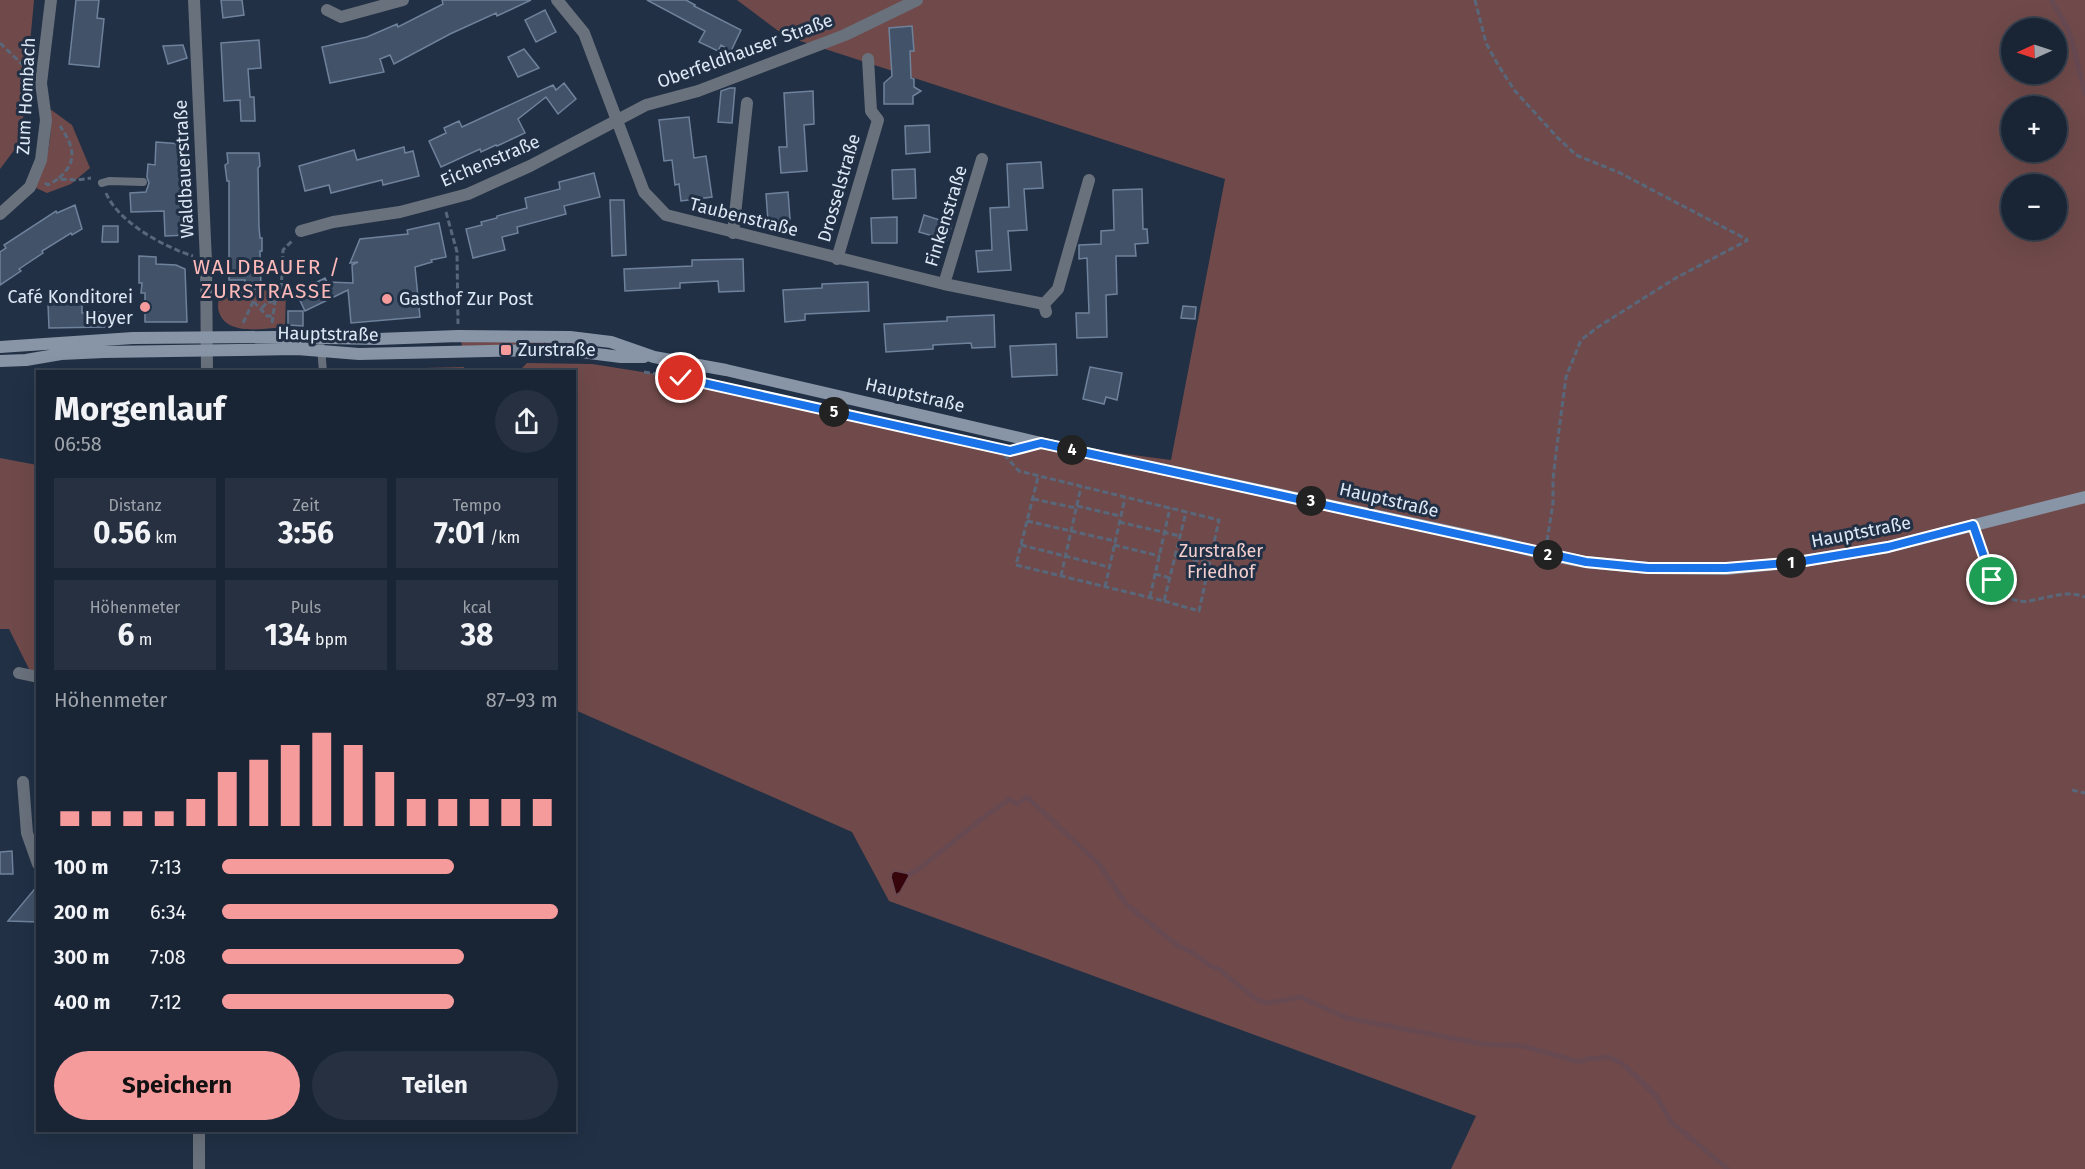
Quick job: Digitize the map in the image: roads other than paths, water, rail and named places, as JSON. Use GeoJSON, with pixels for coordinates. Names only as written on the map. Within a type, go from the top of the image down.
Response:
{"type":"FeatureCollection","features":[{"type":"Feature","properties":{"kind":"main road","name":"Hauptstraße"},"geometry":{"type":"LineString","coordinates":[[0,347],[70,341],[207,337],[378,339],[458,336],[570,337],[611,342],[654,357],[726,370],[1052,445],[1499,542],[1544,554],[1586,562],[1648,568],[1726,568],[1798,562],[1888,547],[2085,497]]}},
{"type":"Feature","properties":{"kind":"main road","name":"Hauptstraße"},"geometry":{"type":"LineString","coordinates":[[0,362],[72,354],[297,349],[359,354],[537,350],[573,351],[621,357],[654,357]]}},
{"type":"Feature","properties":{"kind":"street","name":"Zum Hombach"},"geometry":{"type":"LineString","coordinates":[[0,214],[25,193],[41,160],[46,120],[40,83],[51,0]]}},
{"type":"Feature","properties":{"kind":"street","name":"Waldbauerstraße"},"geometry":{"type":"LineString","coordinates":[[194,0],[206,261],[207,370]]}},
{"type":"Feature","properties":{"kind":"street"},"geometry":{"type":"LineString","coordinates":[[327,10],[341,17],[403,0]]}},
{"type":"Feature","properties":{"kind":"street","name":"Taubenstraße"},"geometry":{"type":"LineString","coordinates":[[557,0],[584,33],[644,192],[666,215],[1045,308],[1058,289],[1089,180]]}},
{"type":"Feature","properties":{"kind":"street","name":"Oberfeldhauser Straße"},"geometry":{"type":"LineString","coordinates":[[616,119],[646,105],[698,91],[845,35],[916,0]]}},
{"type":"Feature","properties":{"kind":"street","name":"Drosselstraße"},"geometry":{"type":"LineString","coordinates":[[837,258],[878,120],[871,111],[868,59]]}},
{"type":"Feature","properties":{"kind":"street"},"geometry":{"type":"LineString","coordinates":[[733,233],[747,104]]}},
{"type":"Feature","properties":{"kind":"street","name":"Eichenstraße"},"geometry":{"type":"LineString","coordinates":[[301,231],[333,222],[399,212],[444,202],[497,182],[616,119]]}},
{"type":"Feature","properties":{"kind":"street","name":"Finkenstraße"},"geometry":{"type":"LineString","coordinates":[[944,284],[981,159]]}},
{"type":"Feature","properties":{"kind":"street"},"geometry":{"type":"LineString","coordinates":[[19,674],[36,677]]}},
{"type":"Feature","properties":{"kind":"street"},"geometry":{"type":"LineString","coordinates":[[23,782],[27,833],[36,858]]}},
{"type":"Feature","properties":{"kind":"street"},"geometry":{"type":"LineString","coordinates":[[199,1132],[199,1169]]}},
{"type":"Feature","properties":{"kind":"lane"},"geometry":{"type":"LineString","coordinates":[[101,182],[143,182]]}},
{"type":"Feature","properties":{"kind":"lane"},"geometry":{"type":"LineString","coordinates":[[321,338],[323,370]]}},
{"type":"Feature","properties":{"kind":"waterway"},"geometry":{"type":"LineString","coordinates":[[2051,0],[2067,27],[2085,94]]}},
{"type":"Feature","properties":{"kind":"waterway"},"geometry":{"type":"LineString","coordinates":[[910,874],[1010,799],[1017,804],[1027,797],[1099,864],[1126,904],[1178,946],[1220,970],[1257,1000],[1269,1003],[1300,997],[1347,1018],[1483,1044],[1523,1046],[1580,1062],[1609,1057],[1622,1063],[1657,1097],[1671,1122],[1728,1169]]}},
{"type":"Feature","properties":{"kind":"place","name":"Gasthof Zur Post"},"geometry":{"type":"Point","coordinates":[387,299]}},
{"type":"Feature","properties":{"kind":"place","name":"Café Konditorei Hoyer"},"geometry":{"type":"Point","coordinates":[145,307]}},
{"type":"Feature","properties":{"kind":"place","name":"Zurstraße"},"geometry":{"type":"Point","coordinates":[506,350]}},
{"type":"Feature","properties":{"kind":"district","name":"WALDBAUER / ZURSTRASSE"},"geometry":{"type":"Point","coordinates":[267,279]}},
{"type":"Feature","properties":{"kind":"park label","name":"Zurstraßer Friedhof"},"geometry":{"type":"Point","coordinates":[1221,561]}}]}
